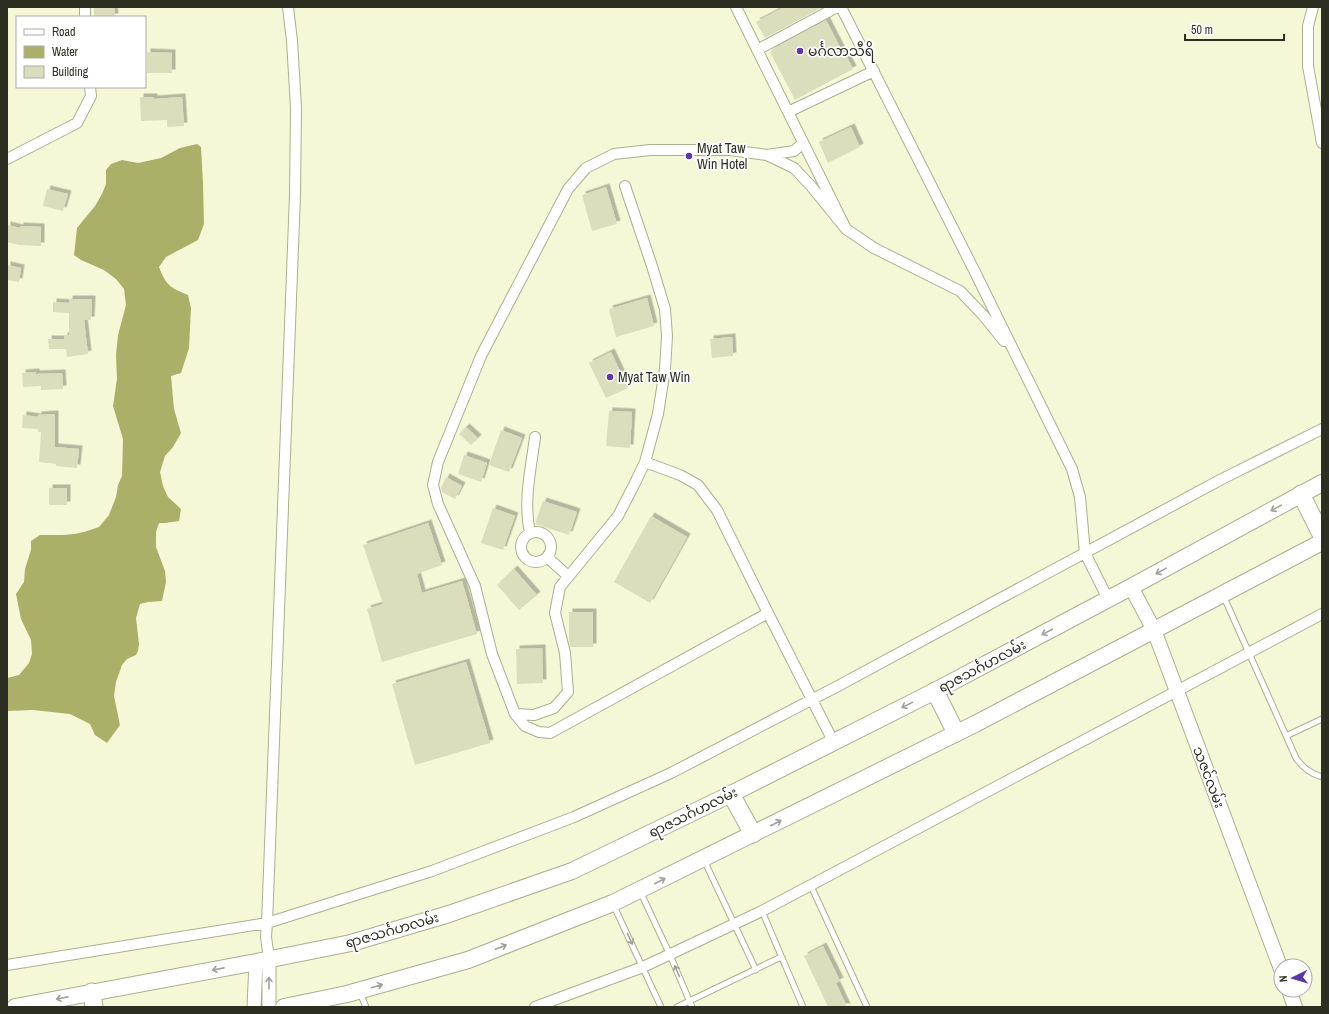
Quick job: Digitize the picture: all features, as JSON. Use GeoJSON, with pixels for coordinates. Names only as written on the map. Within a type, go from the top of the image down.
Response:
{"type":"FeatureCollection","features":[{"type":"Feature","properties":{"kind":"highway"},"geometry":{"type":"LineString","coordinates":[[1301,494],[1322,536]]}},
{"type":"Feature","properties":{"kind":"highway"},"geometry":{"type":"LineString","coordinates":[[935,691],[956,733]]}},
{"type":"Feature","properties":{"kind":"highway"},"geometry":{"type":"LineString","coordinates":[[731,794],[753,834]]}},
{"type":"Feature","properties":{"kind":"main road","name":"ရာဇသင်္ဂဟလမ်း"},"geometry":{"type":"LineString","coordinates":[[15,1007],[93,1000],[263,961],[350,943],[449,914],[565,874],[731,794],[833,741],[935,691],[1132,587],[1322,483]]}},
{"type":"Feature","properties":{"kind":"main road"},"geometry":{"type":"LineString","coordinates":[[284,1007],[336,999],[359,990],[468,960],[613,904],[956,733],[1322,542]]}},
{"type":"Feature","properties":{"kind":"main road","name":"သဇင်လမ်း"},"geometry":{"type":"LineString","coordinates":[[1132,587],[1154,630],[1277,958]]}},
{"type":"Feature","properties":{"kind":"street"},"geometry":{"type":"LineString","coordinates":[[254,1007],[263,961],[267,923],[295,195],[296,108],[292,41],[288,7]]}},
{"type":"Feature","properties":{"kind":"street"},"geometry":{"type":"LineString","coordinates":[[736,7],[846,229]]}},
{"type":"Feature","properties":{"kind":"street"},"geometry":{"type":"LineString","coordinates":[[757,50],[837,7]]}},
{"type":"Feature","properties":{"kind":"street"},"geometry":{"type":"LineString","coordinates":[[841,7],[874,70],[1072,469],[1080,496],[1085,553],[1108,599]]}},
{"type":"Feature","properties":{"kind":"street"},"geometry":{"type":"LineString","coordinates":[[1313,7],[1308,26],[1308,66],[1322,143]]}},
{"type":"Feature","properties":{"kind":"street"},"geometry":{"type":"LineString","coordinates":[[788,112],[874,70]]}},
{"type":"Feature","properties":{"kind":"street"},"geometry":{"type":"LineString","coordinates":[[7,159],[77,123],[90,96],[90,88]]}},
{"type":"Feature","properties":{"kind":"street"},"geometry":{"type":"LineString","coordinates":[[768,613],[550,732],[539,732],[525,726],[515,714],[492,654],[475,586],[438,504],[433,485],[438,462],[481,356],[568,189],[586,168],[614,154],[650,150],[730,150],[767,155],[794,151],[803,143]]}},
{"type":"Feature","properties":{"kind":"street"},"geometry":{"type":"LineString","coordinates":[[767,155],[794,168],[846,229],[874,248],[960,291],[983,315],[1014,353]]}},
{"type":"Feature","properties":{"kind":"street"},"geometry":{"type":"LineString","coordinates":[[515,714],[534,715],[554,708],[568,692],[565,653],[555,613],[560,587],[618,516],[645,462],[658,414],[665,369],[667,336],[665,309],[625,186]]}},
{"type":"Feature","properties":{"kind":"street"},"geometry":{"type":"LineString","coordinates":[[7,965],[267,923],[432,871],[574,817],[671,773],[1220,480],[1322,430]]}},
{"type":"Feature","properties":{"kind":"street"},"geometry":{"type":"LineString","coordinates":[[530,533],[527,499],[536,437]]}},
{"type":"Feature","properties":{"kind":"street"},"geometry":{"type":"LineString","coordinates":[[645,462],[680,475],[698,485],[717,510],[833,741]]}},
{"type":"Feature","properties":{"kind":"street"},"geometry":{"type":"LineString","coordinates":[[535,532],[541,533],[549,539],[551,543],[551,551],[548,558],[537,563],[531,562],[524,556],[521,549],[523,539],[530,533],[535,532]]}},
{"type":"Feature","properties":{"kind":"street"},"geometry":{"type":"LineString","coordinates":[[548,558],[568,576]]}},
{"type":"Feature","properties":{"kind":"street"},"geometry":{"type":"LineString","coordinates":[[535,1007],[643,967],[734,925],[811,886],[1176,690],[1322,614]]}},
{"type":"Feature","properties":{"kind":"street"},"geometry":{"type":"LineString","coordinates":[[263,961],[269,1007]]}},
{"type":"Feature","properties":{"kind":"lane"},"geometry":{"type":"LineString","coordinates":[[1223,594],[1296,758],[1303,767],[1313,774],[1322,777]]}},
{"type":"Feature","properties":{"kind":"lane"},"geometry":{"type":"LineString","coordinates":[[1286,736],[1322,718]]}},
{"type":"Feature","properties":{"kind":"lane"},"geometry":{"type":"LineString","coordinates":[[703,858],[756,970]]}},
{"type":"Feature","properties":{"kind":"lane"},"geometry":{"type":"LineString","coordinates":[[811,886],[867,1007]]}},
{"type":"Feature","properties":{"kind":"lane"},"geometry":{"type":"LineString","coordinates":[[640,891],[692,1007]]}},
{"type":"Feature","properties":{"kind":"lane"},"geometry":{"type":"LineString","coordinates":[[613,904],[661,1007]]}},
{"type":"Feature","properties":{"kind":"lane"},"geometry":{"type":"LineString","coordinates":[[762,911],[803,1007]]}},
{"type":"Feature","properties":{"kind":"lane"},"geometry":{"type":"LineString","coordinates":[[677,1007],[781,957]]}},
{"type":"Feature","properties":{"kind":"lane"},"geometry":{"type":"LineString","coordinates":[[359,990],[366,1007]]}},
{"type":"Feature","properties":{"kind":"water"},"geometry":{"type":"Polygon","coordinates":[[[197,144],[201,147],[204,224],[198,240],[166,257],[159,267],[169,285],[188,295],[191,308],[189,348],[181,373],[171,376],[174,409],[181,433],[173,447],[165,456],[160,472],[163,486],[168,497],[181,509],[179,521],[159,523],[156,532],[156,547],[165,571],[166,582],[162,601],[140,604],[136,618],[139,644],[138,651],[136,655],[127,659],[122,665],[116,682],[114,696],[120,725],[107,743],[95,735],[90,724],[70,714],[33,710],[7,711],[7,678],[19,675],[29,663],[32,654],[31,640],[21,619],[16,594],[24,582],[25,569],[31,550],[31,541],[40,535],[74,534],[99,527],[109,515],[122,476],[123,439],[113,406],[117,379],[116,355],[118,335],[126,305],[124,289],[116,279],[104,270],[81,260],[74,255],[77,228],[95,206],[102,194],[106,184],[106,170],[111,164],[122,160],[138,163],[161,158],[180,148],[197,144]]]}},
{"type":"Feature","properties":{"kind":"building"},"geometry":{"type":"Polygon","coordinates":[[[94,7],[114,7],[115,16],[94,16],[94,7]]]}},
{"type":"Feature","properties":{"kind":"building"},"geometry":{"type":"Polygon","coordinates":[[[784,7],[821,8],[765,38],[756,22],[784,7]]]}},
{"type":"Feature","properties":{"kind":"building"},"geometry":{"type":"Polygon","coordinates":[[[826,20],[853,69],[795,100],[770,52],[772,51],[771,50],[826,20]]]}},
{"type":"Feature","properties":{"kind":"building"},"geometry":{"type":"Polygon","coordinates":[[[147,52],[172,53],[172,73],[147,73],[147,52]]]}},
{"type":"Feature","properties":{"kind":"building"},"geometry":{"type":"Polygon","coordinates":[[[140,97],[154,97],[154,99],[182,97],[184,126],[167,127],[167,120],[141,121],[140,97]]]}},
{"type":"Feature","properties":{"kind":"building"},"geometry":{"type":"Polygon","coordinates":[[[851,127],[860,147],[828,163],[819,142],[851,127]]]}},
{"type":"Feature","properties":{"kind":"building"},"geometry":{"type":"Polygon","coordinates":[[[606,187],[617,224],[592,231],[582,195],[606,187]]]}},
{"type":"Feature","properties":{"kind":"building"},"geometry":{"type":"Polygon","coordinates":[[[47,189],[68,194],[63,211],[43,206],[47,189]]]}},
{"type":"Feature","properties":{"kind":"building"},"geometry":{"type":"Polygon","coordinates":[[[7,225],[20,228],[20,226],[41,227],[41,246],[19,245],[7,242],[7,225]]]}},
{"type":"Feature","properties":{"kind":"building"},"geometry":{"type":"Polygon","coordinates":[[[7,265],[21,268],[19,282],[7,280],[7,265]]]}},
{"type":"Feature","properties":{"kind":"building"},"geometry":{"type":"Polygon","coordinates":[[[647,298],[654,326],[616,337],[609,309],[647,298]]]}},
{"type":"Feature","properties":{"kind":"building"},"geometry":{"type":"Polygon","coordinates":[[[69,299],[92,299],[91,320],[84,320],[88,354],[67,357],[66,349],[49,349],[48,339],[64,339],[64,336],[69,335],[69,313],[53,312],[53,302],[69,303],[69,299]]]}},
{"type":"Feature","properties":{"kind":"building"},"geometry":{"type":"Polygon","coordinates":[[[732,337],[733,356],[712,358],[710,339],[732,337]]]}},
{"type":"Feature","properties":{"kind":"building"},"geometry":{"type":"Polygon","coordinates":[[[611,352],[628,388],[606,398],[589,363],[611,352]]]}},
{"type":"Feature","properties":{"kind":"building"},"geometry":{"type":"Polygon","coordinates":[[[36,372],[36,374],[62,373],[63,389],[41,390],[41,386],[23,387],[22,373],[36,372]]]}},
{"type":"Feature","properties":{"kind":"building"},"geometry":{"type":"Polygon","coordinates":[[[609,411],[632,412],[630,448],[606,446],[609,411]]]}},
{"type":"Feature","properties":{"kind":"building"},"geometry":{"type":"Polygon","coordinates":[[[55,414],[55,447],[79,449],[77,468],[56,466],[56,464],[39,462],[41,432],[38,432],[38,429],[22,428],[23,415],[38,417],[38,415],[55,414]]]}},
{"type":"Feature","properties":{"kind":"building"},"geometry":{"type":"Polygon","coordinates":[[[466,427],[478,438],[471,445],[459,434],[466,427]]]}},
{"type":"Feature","properties":{"kind":"building"},"geometry":{"type":"Polygon","coordinates":[[[501,430],[522,438],[509,472],[489,465],[501,430]]]}},
{"type":"Feature","properties":{"kind":"building"},"geometry":{"type":"Polygon","coordinates":[[[464,455],[487,463],[481,482],[458,474],[464,455]]]}},
{"type":"Feature","properties":{"kind":"building"},"geometry":{"type":"Polygon","coordinates":[[[446,477],[462,486],[455,499],[442,492],[441,488],[446,477]]]}},
{"type":"Feature","properties":{"kind":"building"},"geometry":{"type":"Polygon","coordinates":[[[49,488],[67,488],[67,505],[49,505],[49,488]]]}},
{"type":"Feature","properties":{"kind":"building"},"geometry":{"type":"Polygon","coordinates":[[[543,501],[577,512],[569,535],[535,524],[543,501]]]}},
{"type":"Feature","properties":{"kind":"building"},"geometry":{"type":"Polygon","coordinates":[[[493,508],[515,516],[503,550],[481,543],[493,508]]]}},
{"type":"Feature","properties":{"kind":"building"},"geometry":{"type":"Polygon","coordinates":[[[651,516],[687,537],[650,603],[614,582],[651,516]]]}},
{"type":"Feature","properties":{"kind":"building"},"geometry":{"type":"Polygon","coordinates":[[[428,523],[442,565],[417,574],[422,593],[462,581],[477,634],[382,662],[367,609],[383,604],[363,545],[428,523]]]}},
{"type":"Feature","properties":{"kind":"building"},"geometry":{"type":"Polygon","coordinates":[[[514,569],[537,595],[519,610],[497,585],[514,569]]]}},
{"type":"Feature","properties":{"kind":"building"},"geometry":{"type":"Polygon","coordinates":[[[569,612],[593,612],[593,647],[570,647],[569,612]]]}},
{"type":"Feature","properties":{"kind":"building"},"geometry":{"type":"Polygon","coordinates":[[[542,648],[543,683],[517,684],[516,649],[542,648]]]}},
{"type":"Feature","properties":{"kind":"building"},"geometry":{"type":"Polygon","coordinates":[[[466,662],[490,743],[415,765],[392,684],[466,662]]]}},
{"type":"Feature","properties":{"kind":"building"},"geometry":{"type":"Polygon","coordinates":[[[823,946],[840,981],[836,983],[847,1007],[828,1007],[804,956],[823,946]]]}},
{"type":"Feature","properties":{"kind":"place","name":"မင်္ဂလာသီရိ"},"geometry":{"type":"Point","coordinates":[800,51]}},
{"type":"Feature","properties":{"kind":"place","name":"Myat Taw Win Hotel"},"geometry":{"type":"Point","coordinates":[689,156]}},
{"type":"Feature","properties":{"kind":"place","name":"Myat Taw Win"},"geometry":{"type":"Point","coordinates":[610,377]}}]}
